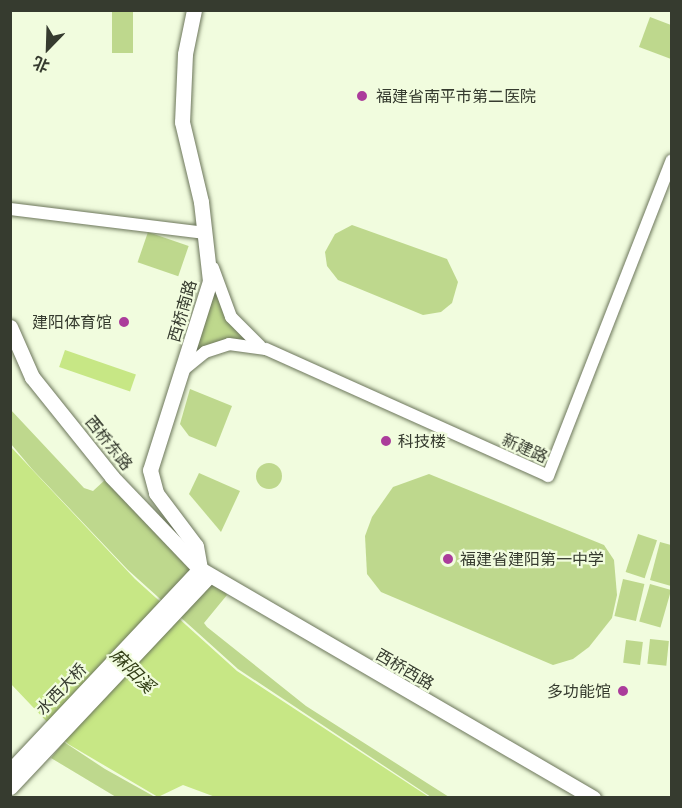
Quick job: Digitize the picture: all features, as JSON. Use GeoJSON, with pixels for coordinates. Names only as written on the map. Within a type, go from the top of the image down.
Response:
{"type":"FeatureCollection","features":[{"type":"Feature","properties":{"kind":"main road","name":"西桥南路"},"geometry":{"type":"LineString","coordinates":[[194,10],[185,54],[182,122],[211,262],[207,300],[150,470],[156,493],[196,546],[200,577]]}},
{"type":"Feature","properties":{"kind":"main road","name":"西桥东路"},"geometry":{"type":"LineString","coordinates":[[10,327],[32,377],[112,477],[200,577]]}},
{"type":"Feature","properties":{"kind":"main road","name":"水西大桥"},"geometry":{"type":"LineString","coordinates":[[34,751],[200,577]]}},
{"type":"Feature","properties":{"kind":"main road","name":"西桥西路"},"geometry":{"type":"LineString","coordinates":[[200,577],[593,798]]}},
{"type":"Feature","properties":{"kind":"main road"},"geometry":{"type":"LineString","coordinates":[[10,771],[34,751]]}},
{"type":"Feature","properties":{"kind":"main road"},"geometry":{"type":"LineString","coordinates":[[10,787],[34,751]]}},
{"type":"Feature","properties":{"kind":"street","name":"新建路"},"geometry":{"type":"LineString","coordinates":[[181,373],[195,358],[218,347],[241,344],[266,349],[548,476],[672,160]]}},
{"type":"Feature","properties":{"kind":"street"},"geometry":{"type":"LineString","coordinates":[[10,209],[206,233]]}},
{"type":"Feature","properties":{"kind":"street"},"geometry":{"type":"LineString","coordinates":[[211,262],[236,324],[252,341],[266,349]]}},
{"type":"Feature","properties":{"kind":"shaded area"},"geometry":{"type":"Polygon","coordinates":[[[112,11],[133,11],[133,53],[112,53],[112,11]]]}},
{"type":"Feature","properties":{"kind":"shaded area"},"geometry":{"type":"Polygon","coordinates":[[[650,17],[671,25],[671,59],[639,47],[650,17]]]}},
{"type":"Feature","properties":{"kind":"shaded area"},"geometry":{"type":"Polygon","coordinates":[[[352,225],[447,259],[458,282],[452,303],[441,312],[423,315],[338,280],[327,266],[325,252],[335,234],[352,225]]]}},
{"type":"Feature","properties":{"kind":"shaded area"},"geometry":{"type":"Polygon","coordinates":[[[148,232],[189,246],[178,276],[138,262],[148,232]]]}},
{"type":"Feature","properties":{"kind":"shaded area"},"geometry":{"type":"Polygon","coordinates":[[[215,288],[243,339],[195,353],[215,288]]]}},
{"type":"Feature","properties":{"kind":"shaded area"},"geometry":{"type":"Polygon","coordinates":[[[190,389],[232,406],[216,447],[189,436],[180,424],[190,389]]]}},
{"type":"Feature","properties":{"kind":"shaded area"},"geometry":{"type":"Polygon","coordinates":[[[10,409],[84,488],[93,491],[106,479],[222,588],[227,595],[204,623],[207,627],[306,706],[449,797],[431,797],[238,669],[128,570],[32,469],[11,444],[10,409]]]}},
{"type":"Feature","properties":{"kind":"shaded area"},"geometry":{"type":"Polygon","coordinates":[[[269,463],[278,467],[282,476],[278,485],[269,489],[260,485],[256,476],[260,467],[269,463]]]}},
{"type":"Feature","properties":{"kind":"shaded area"},"geometry":{"type":"Polygon","coordinates":[[[199,473],[240,491],[221,532],[189,494],[199,473]]]}},
{"type":"Feature","properties":{"kind":"shaded area"},"geometry":{"type":"Polygon","coordinates":[[[429,474],[604,545],[614,560],[617,595],[612,618],[589,647],[573,659],[553,665],[381,592],[367,574],[365,536],[372,517],[393,487],[429,474]]]}},
{"type":"Feature","properties":{"kind":"shaded area"},"geometry":{"type":"Polygon","coordinates":[[[638,534],[657,540],[645,578],[626,572],[638,534]]]}},
{"type":"Feature","properties":{"kind":"shaded area"},"geometry":{"type":"Polygon","coordinates":[[[660,542],[671,545],[671,586],[650,580],[660,542]]]}},
{"type":"Feature","properties":{"kind":"shaded area"},"geometry":{"type":"Polygon","coordinates":[[[623,579],[644,584],[636,621],[614,616],[623,579]]]}},
{"type":"Feature","properties":{"kind":"shaded area"},"geometry":{"type":"Polygon","coordinates":[[[650,584],[671,590],[660,628],[639,621],[650,584]]]}},
{"type":"Feature","properties":{"kind":"shaded area"},"geometry":{"type":"Polygon","coordinates":[[[650,639],[669,641],[666,666],[647,664],[650,639]]]}},
{"type":"Feature","properties":{"kind":"shaded area"},"geometry":{"type":"Polygon","coordinates":[[[626,640],[643,642],[640,665],[623,663],[626,640]]]}},
{"type":"Feature","properties":{"kind":"shaded area"},"geometry":{"type":"Polygon","coordinates":[[[64,742],[105,769],[155,797],[116,797],[51,758],[64,742]]]}},
{"type":"Feature","properties":{"kind":"water"},"geometry":{"type":"Polygon","coordinates":[[[65,350],[136,374],[130,391],[59,367],[65,350]]]}},
{"type":"Feature","properties":{"kind":"water","name":"麻阳溪"},"geometry":{"type":"Polygon","coordinates":[[[10,446],[135,579],[237,671],[429,797],[218,798],[183,785],[158,797],[68,744],[11,684],[10,446]]]}},
{"type":"Feature","properties":{"kind":"place","name":"福建省南平市第二医院"},"geometry":{"type":"Point","coordinates":[362,96]}},
{"type":"Feature","properties":{"kind":"place","name":"建阳体育馆"},"geometry":{"type":"Point","coordinates":[124,322]}},
{"type":"Feature","properties":{"kind":"place","name":"科技楼"},"geometry":{"type":"Point","coordinates":[386,441]}},
{"type":"Feature","properties":{"kind":"place","name":"福建省建阳第一中学"},"geometry":{"type":"Point","coordinates":[448,559]}},
{"type":"Feature","properties":{"kind":"place","name":"多功能馆"},"geometry":{"type":"Point","coordinates":[623,691]}}]}
